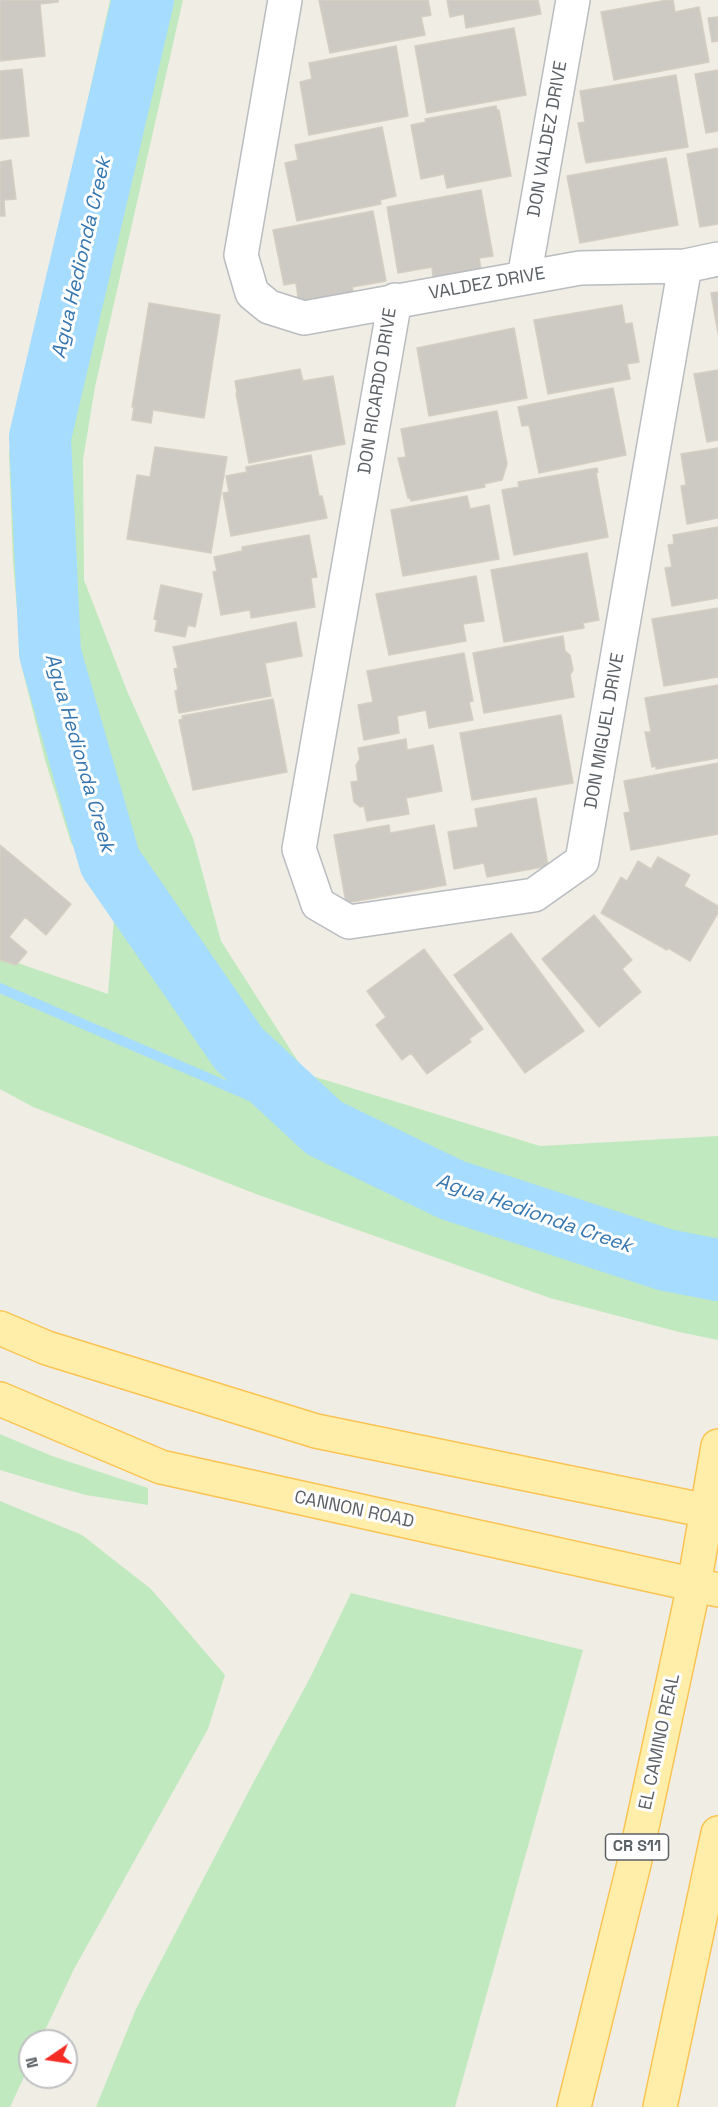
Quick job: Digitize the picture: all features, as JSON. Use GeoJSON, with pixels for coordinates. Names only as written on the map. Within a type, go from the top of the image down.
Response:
{"type":"FeatureCollection","features":[{"type":"Feature","properties":{"kind":"main road"},"geometry":{"type":"LineString","coordinates":[[0,1328],[47,1348],[316,1431],[712,1512]]}},
{"type":"Feature","properties":{"kind":"main road","name":"CANNON ROAD"},"geometry":{"type":"LineString","coordinates":[[0,1399],[161,1467],[706,1588]]}},
{"type":"Feature","properties":{"kind":"main road","name":"EL CAMINO REAL"},"geometry":{"type":"LineString","coordinates":[[574,2107],[706,1588],[718,1446]]}},
{"type":"Feature","properties":{"kind":"main road"},"geometry":{"type":"LineString","coordinates":[[660,2107],[718,1833]]}},
{"type":"Feature","properties":{"kind":"street","name":"DON RICARDO DRIVE"},"geometry":{"type":"LineString","coordinates":[[285,0],[241,255],[252,293],[269,307],[304,318],[395,300],[299,849]]}},
{"type":"Feature","properties":{"kind":"street","name":"DON VALDEZ DRIVE"},"geometry":{"type":"LineString","coordinates":[[524,278],[573,0]]}},
{"type":"Feature","properties":{"kind":"street"},"geometry":{"type":"LineString","coordinates":[[685,266],[718,259]]}},
{"type":"Feature","properties":{"kind":"street","name":"VALDEZ DRIVE"},"geometry":{"type":"LineString","coordinates":[[395,300],[580,268],[685,266]]}},
{"type":"Feature","properties":{"kind":"street","name":"DON MIGUEL DRIVE"},"geometry":{"type":"LineString","coordinates":[[299,849],[318,904],[349,922],[534,895],[582,861],[685,266]]}},
{"type":"Feature","properties":{"kind":"green space"},"geometry":{"type":"Polygon","coordinates":[[[110,0],[183,0],[95,387],[83,460],[84,580],[127,691],[193,838],[221,941],[306,1074],[540,1146],[718,1136],[718,1340],[550,1298],[256,1194],[33,1107],[0,1089],[0,957],[108,994],[115,905],[71,843],[45,760],[22,668],[13,562],[9,453],[110,0]]]}},
{"type":"Feature","properties":{"kind":"green space"},"geometry":{"type":"Polygon","coordinates":[[[0,1434],[52,1456],[148,1488],[148,1505],[86,1495],[0,1470],[0,1434]]]}},
{"type":"Feature","properties":{"kind":"green space"},"geometry":{"type":"Polygon","coordinates":[[[0,1501],[82,1535],[151,1589],[225,1675],[208,1729],[74,1969],[46,2029],[18,2029],[18,2089],[10,2107],[0,2107],[0,1501]]]}},
{"type":"Feature","properties":{"kind":"green space"},"geometry":{"type":"Polygon","coordinates":[[[351,1593],[583,1650],[455,2107],[96,2107],[136,2009],[310,1678],[351,1593]]]}},
{"type":"Feature","properties":{"kind":"building"},"geometry":{"type":"Polygon","coordinates":[[[0,0],[58,0],[58,2],[40,4],[45,56],[0,61],[0,0]]]}},
{"type":"Feature","properties":{"kind":"building"},"geometry":{"type":"Polygon","coordinates":[[[319,0],[428,0],[431,15],[421,17],[425,35],[330,53],[319,0]]]}},
{"type":"Feature","properties":{"kind":"building"},"geometry":{"type":"Polygon","coordinates":[[[447,0],[538,0],[541,14],[466,28],[464,14],[450,17],[447,0]]]}},
{"type":"Feature","properties":{"kind":"building"},"geometry":{"type":"Polygon","coordinates":[[[673,0],[675,12],[699,7],[709,62],[614,80],[601,12],[673,0]]]}},
{"type":"Feature","properties":{"kind":"building"},"geometry":{"type":"Polygon","coordinates":[[[718,17],[718,41],[712,42],[708,18],[718,17]]]}},
{"type":"Feature","properties":{"kind":"building"},"geometry":{"type":"Polygon","coordinates":[[[514,28],[526,95],[427,113],[415,46],[514,28]]]}},
{"type":"Feature","properties":{"kind":"building"},"geometry":{"type":"Polygon","coordinates":[[[396,46],[408,116],[309,135],[300,82],[312,79],[309,63],[396,46]]]}},
{"type":"Feature","properties":{"kind":"building"},"geometry":{"type":"Polygon","coordinates":[[[22,69],[29,136],[0,139],[0,71],[22,69]]]}},
{"type":"Feature","properties":{"kind":"building"},"geometry":{"type":"Polygon","coordinates":[[[718,70],[718,131],[706,133],[695,74],[718,70]]]}},
{"type":"Feature","properties":{"kind":"building"},"geometry":{"type":"Polygon","coordinates":[[[676,75],[688,147],[586,163],[578,123],[585,122],[580,91],[676,75]]]}},
{"type":"Feature","properties":{"kind":"building"},"geometry":{"type":"Polygon","coordinates":[[[496,106],[499,110],[511,176],[447,188],[444,174],[421,179],[411,125],[426,122],[425,119],[496,106]]]}},
{"type":"Feature","properties":{"kind":"building"},"geometry":{"type":"Polygon","coordinates":[[[382,127],[396,196],[380,200],[381,204],[297,221],[285,163],[298,160],[295,145],[382,127]]]}},
{"type":"Feature","properties":{"kind":"building"},"geometry":{"type":"Polygon","coordinates":[[[718,148],[718,224],[700,227],[687,154],[718,148]]]}},
{"type":"Feature","properties":{"kind":"building"},"geometry":{"type":"Polygon","coordinates":[[[666,158],[678,225],[580,243],[567,176],[666,158]]]}},
{"type":"Feature","properties":{"kind":"building"},"geometry":{"type":"Polygon","coordinates":[[[11,160],[16,199],[4,200],[5,216],[0,216],[0,162],[11,160]]]}},
{"type":"Feature","properties":{"kind":"building"},"geometry":{"type":"Polygon","coordinates":[[[481,190],[493,256],[479,258],[481,269],[433,277],[432,267],[398,273],[387,207],[481,190]]]}},
{"type":"Feature","properties":{"kind":"building"},"geometry":{"type":"Polygon","coordinates":[[[373,211],[386,281],[352,287],[354,294],[299,304],[296,283],[284,285],[273,230],[373,211]]]}},
{"type":"Feature","properties":{"kind":"building"},"geometry":{"type":"Polygon","coordinates":[[[718,292],[718,333],[711,293],[718,292]]]}},
{"type":"Feature","properties":{"kind":"building"},"geometry":{"type":"Polygon","coordinates":[[[149,303],[220,315],[204,418],[153,410],[151,423],[132,420],[134,407],[132,407],[149,303]]]}},
{"type":"Feature","properties":{"kind":"building"},"geometry":{"type":"Polygon","coordinates":[[[622,305],[625,324],[632,323],[639,362],[627,364],[630,379],[548,394],[534,320],[622,305]]]}},
{"type":"Feature","properties":{"kind":"building"},"geometry":{"type":"Polygon","coordinates":[[[514,328],[527,398],[429,416],[417,348],[514,328]]]}},
{"type":"Feature","properties":{"kind":"building"},"geometry":{"type":"Polygon","coordinates":[[[300,369],[303,381],[333,376],[345,444],[249,463],[235,381],[300,369]]]}},
{"type":"Feature","properties":{"kind":"building"},"geometry":{"type":"Polygon","coordinates":[[[718,370],[718,440],[707,442],[694,374],[718,370]]]}},
{"type":"Feature","properties":{"kind":"building"},"geometry":{"type":"Polygon","coordinates":[[[613,388],[626,455],[539,473],[529,425],[522,426],[518,407],[613,388]]]}},
{"type":"Feature","properties":{"kind":"building"},"geometry":{"type":"Polygon","coordinates":[[[497,411],[507,464],[502,480],[484,484],[485,487],[411,501],[408,498],[398,458],[406,457],[401,429],[497,411]]]}},
{"type":"Feature","properties":{"kind":"building"},"geometry":{"type":"Polygon","coordinates":[[[155,447],[227,457],[211,553],[127,539],[137,475],[150,477],[155,447]]]}},
{"type":"Feature","properties":{"kind":"building"},"geometry":{"type":"Polygon","coordinates":[[[718,448],[718,518],[687,524],[681,486],[686,485],[681,454],[718,448]]]}},
{"type":"Feature","properties":{"kind":"building"},"geometry":{"type":"Polygon","coordinates":[[[311,455],[319,496],[322,496],[327,518],[231,536],[223,493],[229,492],[226,476],[247,472],[246,467],[311,455]]]}},
{"type":"Feature","properties":{"kind":"building"},"geometry":{"type":"Polygon","coordinates":[[[597,468],[608,537],[514,555],[502,490],[519,487],[518,482],[597,468]]]}},
{"type":"Feature","properties":{"kind":"building"},"geometry":{"type":"Polygon","coordinates":[[[467,496],[470,509],[489,505],[499,559],[403,576],[391,510],[467,496]]]}},
{"type":"Feature","properties":{"kind":"building"},"geometry":{"type":"Polygon","coordinates":[[[718,527],[718,598],[672,606],[665,568],[672,567],[668,545],[674,544],[673,535],[718,527]]]}},
{"type":"Feature","properties":{"kind":"building"},"geometry":{"type":"Polygon","coordinates":[[[309,535],[317,577],[311,578],[315,607],[251,618],[250,610],[221,615],[213,572],[217,571],[214,557],[242,551],[242,547],[309,535]]]}},
{"type":"Feature","properties":{"kind":"building"},"geometry":{"type":"Polygon","coordinates":[[[587,553],[599,620],[583,623],[584,628],[504,642],[491,570],[587,553]]]}},
{"type":"Feature","properties":{"kind":"building"},"geometry":{"type":"Polygon","coordinates":[[[476,576],[484,621],[463,624],[466,641],[389,655],[376,594],[476,576]]]}},
{"type":"Feature","properties":{"kind":"building"},"geometry":{"type":"Polygon","coordinates":[[[161,585],[202,594],[195,627],[188,625],[185,637],[155,631],[157,620],[154,619],[161,585]]]}},
{"type":"Feature","properties":{"kind":"building"},"geometry":{"type":"Polygon","coordinates":[[[718,608],[718,677],[664,686],[652,619],[718,608]]]}},
{"type":"Feature","properties":{"kind":"building"},"geometry":{"type":"Polygon","coordinates":[[[296,622],[302,656],[265,663],[271,696],[179,713],[174,669],[178,668],[173,647],[296,622]]]}},
{"type":"Feature","properties":{"kind":"building"},"geometry":{"type":"Polygon","coordinates":[[[563,636],[565,651],[570,655],[573,670],[570,675],[574,697],[484,713],[473,653],[563,636]]]}},
{"type":"Feature","properties":{"kind":"building"},"geometry":{"type":"Polygon","coordinates":[[[464,653],[473,701],[469,702],[473,720],[429,728],[426,710],[397,716],[399,733],[364,740],[358,705],[373,702],[367,671],[464,653]]]}},
{"type":"Feature","properties":{"kind":"building"},"geometry":{"type":"Polygon","coordinates":[[[718,685],[718,758],[656,769],[656,766],[652,767],[645,732],[651,732],[645,698],[718,685]]]}},
{"type":"Feature","properties":{"kind":"building"},"geometry":{"type":"Polygon","coordinates":[[[273,699],[287,772],[193,790],[179,720],[183,719],[182,716],[273,699]]]}},
{"type":"Feature","properties":{"kind":"building"},"geometry":{"type":"Polygon","coordinates":[[[561,715],[573,783],[472,800],[460,733],[561,715]]]}},
{"type":"Feature","properties":{"kind":"building"},"geometry":{"type":"Polygon","coordinates":[[[406,739],[407,750],[433,745],[442,791],[406,798],[409,814],[367,821],[364,806],[360,807],[354,802],[351,782],[358,781],[356,765],[360,759],[358,748],[406,739]]]}},
{"type":"Feature","properties":{"kind":"building"},"geometry":{"type":"Polygon","coordinates":[[[718,763],[718,834],[631,850],[624,813],[630,812],[624,781],[718,763]]]}},
{"type":"Feature","properties":{"kind":"building"},"geometry":{"type":"Polygon","coordinates":[[[536,798],[548,866],[487,877],[484,863],[454,869],[448,832],[478,827],[475,809],[536,798]]]}},
{"type":"Feature","properties":{"kind":"building"},"geometry":{"type":"Polygon","coordinates":[[[389,825],[390,833],[434,825],[446,885],[346,903],[334,835],[389,825]]]}},
{"type":"Feature","properties":{"kind":"building"},"geometry":{"type":"Polygon","coordinates":[[[0,845],[71,904],[46,935],[25,917],[9,937],[27,952],[16,965],[0,960],[0,845]]]}},
{"type":"Feature","properties":{"kind":"building"},"geometry":{"type":"Polygon","coordinates":[[[658,857],[690,875],[684,886],[718,906],[718,913],[690,961],[601,913],[621,877],[627,881],[638,861],[651,869],[658,857]]]}},
{"type":"Feature","properties":{"kind":"building"},"geometry":{"type":"Polygon","coordinates":[[[594,915],[632,960],[622,969],[641,992],[599,1027],[542,959],[594,915]]]}},
{"type":"Feature","properties":{"kind":"building"},"geometry":{"type":"Polygon","coordinates":[[[511,933],[584,1031],[525,1073],[454,975],[511,933]]]}},
{"type":"Feature","properties":{"kind":"building"},"geometry":{"type":"Polygon","coordinates":[[[424,949],[483,1029],[469,1039],[471,1042],[427,1074],[411,1053],[402,1060],[376,1025],[386,1017],[367,991],[424,949]]]}},
{"type":"Feature","properties":{"kind":"waterway","name":"Agua Hedionda Creek"},"geometry":{"type":"LineString","coordinates":[[143,0],[40,437],[50,653],[110,862],[239,1049],[324,1128],[452,1190],[666,1260],[718,1270]]}},
{"type":"Feature","properties":{"kind":"waterway"},"geometry":{"type":"LineString","coordinates":[[0,988],[324,1128]]}}]}
